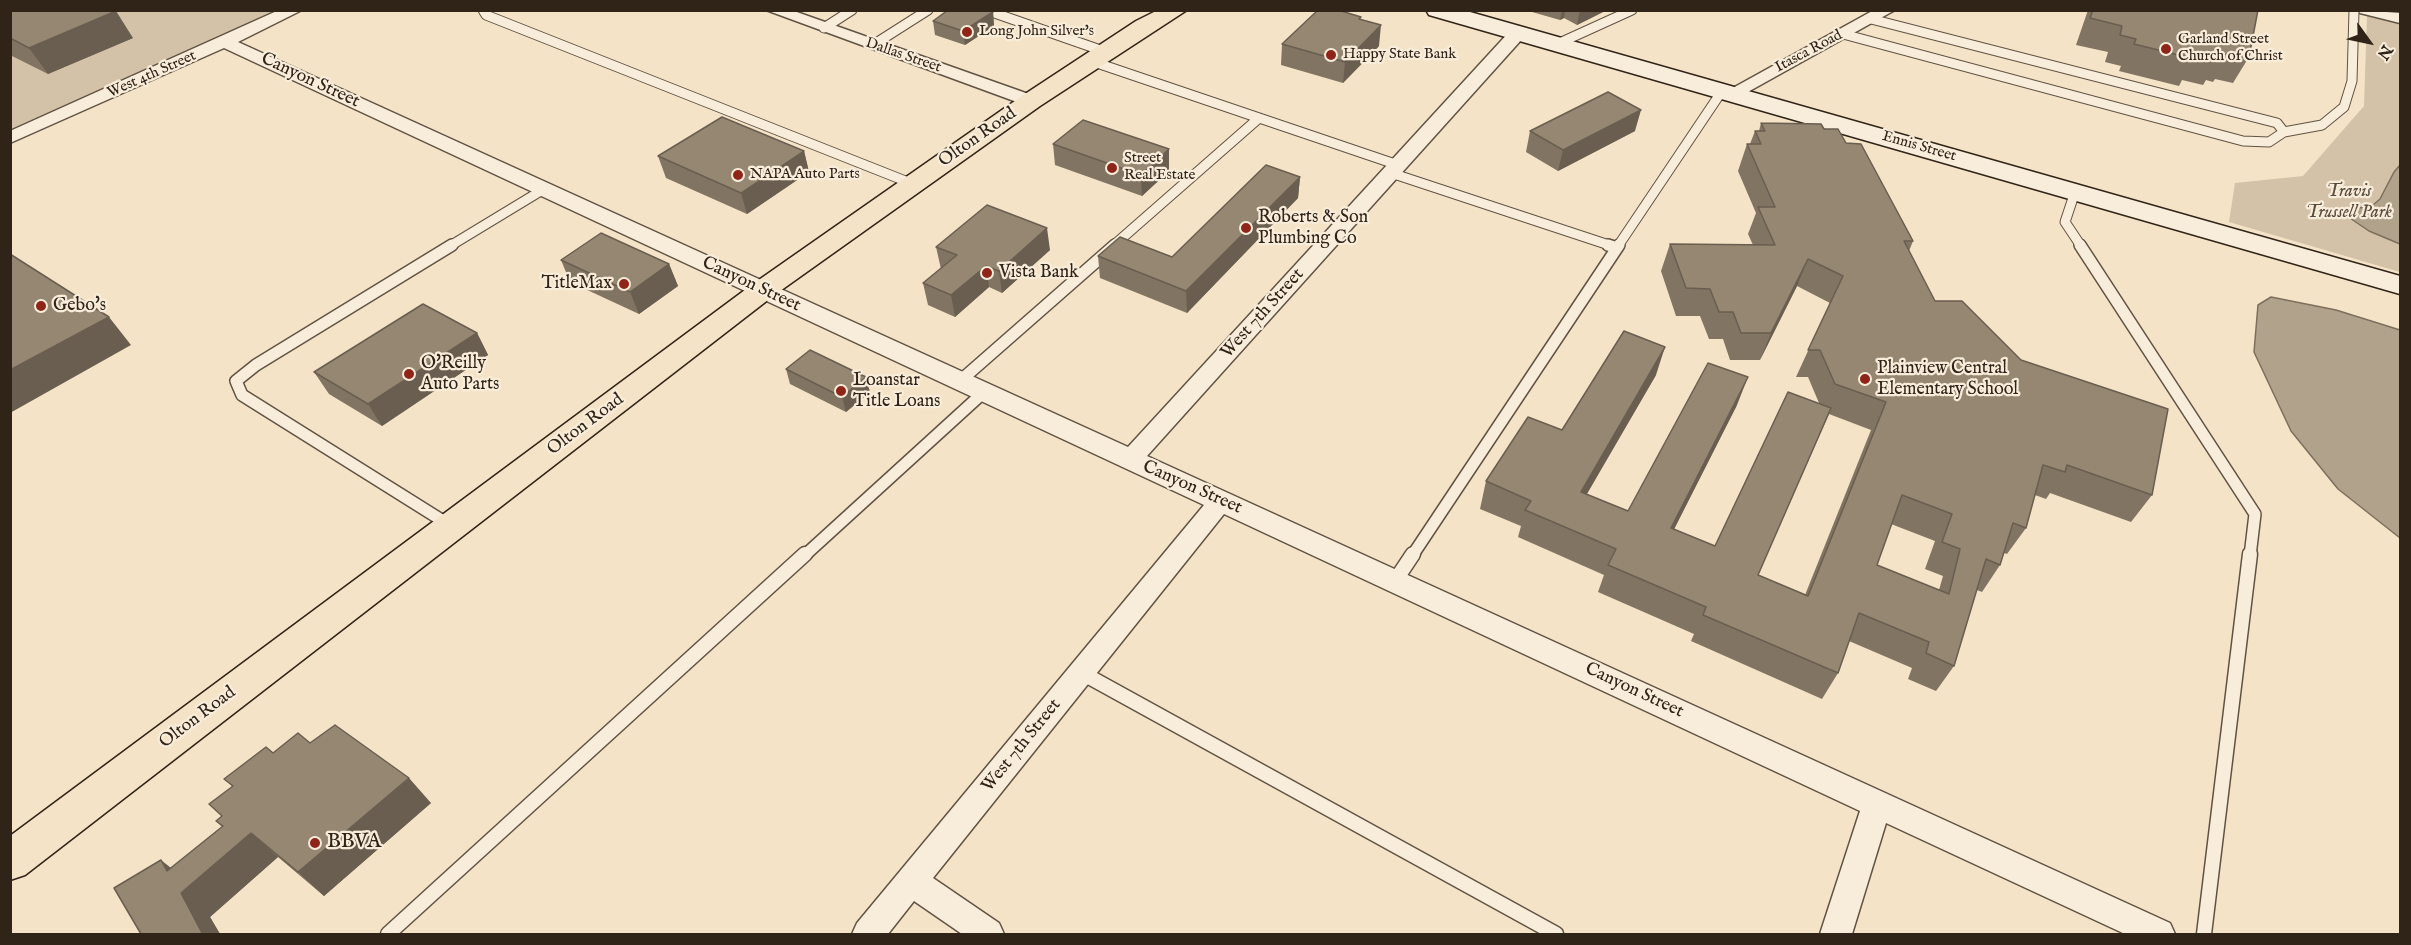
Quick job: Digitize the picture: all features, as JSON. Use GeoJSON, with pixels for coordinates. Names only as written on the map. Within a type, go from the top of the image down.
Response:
{"type":"FeatureCollection","features":[{"type":"Feature","properties":{"kind":"main road","name":"Olton Road"},"geometry":{"type":"LineString","coordinates":[[10,861],[763,290],[1031,101],[1144,26],[1176,10]]}},
{"type":"Feature","properties":{"kind":"main road","name":"Ennis Street"},"geometry":{"type":"LineString","coordinates":[[1437,10],[2400,285]]}},
{"type":"Feature","properties":{"kind":"street","name":"West 4th Street"},"geometry":{"type":"LineString","coordinates":[[10,138],[294,10]]}},
{"type":"Feature","properties":{"kind":"street","name":"Dallas Street"},"geometry":{"type":"LineString","coordinates":[[774,10],[1031,101]]}},
{"type":"Feature","properties":{"kind":"street","name":"Itasca Road"},"geometry":{"type":"LineString","coordinates":[[1727,92],[1887,10]]}},
{"type":"Feature","properties":{"kind":"street"},"geometry":{"type":"LineString","coordinates":[[2375,11],[2400,18]]}},
{"type":"Feature","properties":{"kind":"street","name":"West 7th Street"},"geometry":{"type":"LineString","coordinates":[[1130,460],[1517,34]]}},
{"type":"Feature","properties":{"kind":"street","name":"Canyon Street"},"geometry":{"type":"LineString","coordinates":[[225,42],[2159,934]]}},
{"type":"Feature","properties":{"kind":"street","name":"West 7th Street"},"geometry":{"type":"LineString","coordinates":[[868,934],[1221,501]]}},
{"type":"Feature","properties":{"kind":"street"},"geometry":{"type":"LineString","coordinates":[[1836,934],[1877,804]]}},
{"type":"Feature","properties":{"kind":"street"},"geometry":{"type":"LineString","coordinates":[[912,882],[988,934]]}},
{"type":"Feature","properties":{"kind":"lane"},"geometry":{"type":"LineString","coordinates":[[483,10],[486,15],[913,184]]}},
{"type":"Feature","properties":{"kind":"lane"},"geometry":{"type":"LineString","coordinates":[[824,28],[852,10]]}},
{"type":"Feature","properties":{"kind":"lane"},"geometry":{"type":"LineString","coordinates":[[873,45],[928,10]]}},
{"type":"Feature","properties":{"kind":"lane"},"geometry":{"type":"LineString","coordinates":[[986,10],[1259,118],[1617,248]]}},
{"type":"Feature","properties":{"kind":"lane"},"geometry":{"type":"LineString","coordinates":[[1556,45],[1632,10]]}},
{"type":"Feature","properties":{"kind":"lane"},"geometry":{"type":"LineString","coordinates":[[1843,34],[2243,141],[2269,142],[2284,132],[2322,126],[2344,107],[2352,81],[2354,10]]}},
{"type":"Feature","properties":{"kind":"lane"},"geometry":{"type":"LineString","coordinates":[[1871,19],[2277,123],[2284,132]]}},
{"type":"Feature","properties":{"kind":"lane"},"geometry":{"type":"LineString","coordinates":[[1395,581],[1617,248],[1727,92]]}},
{"type":"Feature","properties":{"kind":"lane"},"geometry":{"type":"LineString","coordinates":[[960,381],[1259,118]]}},
{"type":"Feature","properties":{"kind":"lane"},"geometry":{"type":"LineString","coordinates":[[452,526],[242,395],[236,381],[256,365],[544,189]]}},
{"type":"Feature","properties":{"kind":"lane"},"geometry":{"type":"LineString","coordinates":[[2075,192],[2065,222],[2255,514],[2204,934]]}},
{"type":"Feature","properties":{"kind":"lane"},"geometry":{"type":"LineString","coordinates":[[388,934],[984,392]]}},
{"type":"Feature","properties":{"kind":"lane"},"geometry":{"type":"LineString","coordinates":[[1082,673],[1556,934]]}},
{"type":"Feature","properties":{"kind":"green space"},"geometry":{"type":"Polygon","coordinates":[[[11,11],[279,11],[11,129],[11,11]]]}},
{"type":"Feature","properties":{"kind":"green space","name":"Travis Trussell Park"},"geometry":{"type":"Polygon","coordinates":[[[2367,16],[2400,23],[2400,272],[2229,222],[2235,183],[2303,176],[2364,106],[2367,16]]]}},
{"type":"Feature","properties":{"kind":"shaded area"},"geometry":{"type":"Polygon","coordinates":[[[2400,165],[2400,244],[2369,231],[2341,212],[2373,205],[2380,199],[2400,165]]]}},
{"type":"Feature","properties":{"kind":"shaded area"},"geometry":{"type":"Polygon","coordinates":[[[2271,297],[2336,310],[2400,330],[2400,538],[2338,489],[2291,431],[2254,352],[2258,305],[2271,297]]]}},
{"type":"Feature","properties":{"kind":"building"},"geometry":{"type":"Polygon","coordinates":[[[10,10],[116,11],[29,48],[10,38],[10,10]]]}},
{"type":"Feature","properties":{"kind":"building"},"geometry":{"type":"Polygon","coordinates":[[[948,10],[993,12],[963,31],[933,21],[948,10]]]}},
{"type":"Feature","properties":{"kind":"building"},"geometry":{"type":"Polygon","coordinates":[[[1318,10],[1338,10],[1381,25],[1345,62],[1282,44],[1318,10]]]}},
{"type":"Feature","properties":{"kind":"building"},"geometry":{"type":"Polygon","coordinates":[[[2093,10],[2258,10],[2249,57],[2230,52],[2229,55],[2220,53],[2220,58],[2196,52],[2195,59],[2134,44],[2136,39],[2120,35],[2122,26],[2090,18],[2093,10]]]}},
{"type":"Feature","properties":{"kind":"building"},"geometry":{"type":"Polygon","coordinates":[[[1608,92],[1641,110],[1563,150],[1530,131],[1608,92]]]}},
{"type":"Feature","properties":{"kind":"building"},"geometry":{"type":"Polygon","coordinates":[[[722,117],[804,151],[741,193],[658,156],[722,117]]]}},
{"type":"Feature","properties":{"kind":"building"},"geometry":{"type":"Polygon","coordinates":[[[1083,120],[1169,149],[1141,175],[1053,144],[1083,120]]]}},
{"type":"Feature","properties":{"kind":"building"},"geometry":{"type":"Polygon","coordinates":[[[1761,123],[1821,124],[1824,129],[1838,129],[1846,143],[1861,144],[1913,241],[1904,241],[1935,301],[1962,301],[2021,360],[2168,409],[2152,495],[2067,465],[2065,472],[2043,465],[2026,528],[2013,523],[2000,565],[1986,559],[1954,666],[1926,653],[1929,642],[1859,613],[1838,673],[1703,615],[1706,607],[1608,565],[1616,549],[1525,510],[1531,501],[1486,481],[1528,417],[1562,430],[1624,331],[1665,347],[1581,492],[1628,511],[1708,363],[1748,377],[1671,528],[1715,546],[1788,392],[1831,408],[1758,575],[1808,596],[1886,402],[1835,384],[1820,350],[1808,350],[1843,276],[1808,259],[1771,333],[1741,333],[1733,312],[1719,312],[1710,289],[1686,288],[1670,244],[1775,245],[1758,207],[1775,207],[1747,144],[1761,144],[1755,131],[1765,131],[1761,123]],[[1902,495],[1877,565],[1949,594],[1960,549],[1942,542],[1952,514],[1902,495]]]}},
{"type":"Feature","properties":{"kind":"building"},"geometry":{"type":"Polygon","coordinates":[[[1266,165],[1300,177],[1186,291],[1098,256],[1120,237],[1172,257],[1266,165]]]}},
{"type":"Feature","properties":{"kind":"building"},"geometry":{"type":"Polygon","coordinates":[[[987,205],[1047,228],[999,271],[986,266],[951,295],[923,283],[957,255],[936,247],[987,205]]]}},
{"type":"Feature","properties":{"kind":"building"},"geometry":{"type":"Polygon","coordinates":[[[601,233],[669,264],[630,292],[561,260],[601,233]]]}},
{"type":"Feature","properties":{"kind":"building"},"geometry":{"type":"Polygon","coordinates":[[[10,254],[109,317],[10,370],[10,254]]]}},
{"type":"Feature","properties":{"kind":"building"},"geometry":{"type":"Polygon","coordinates":[[[423,304],[477,333],[368,404],[314,372],[423,304]]]}},
{"type":"Feature","properties":{"kind":"building"},"geometry":{"type":"Polygon","coordinates":[[[810,350],[866,377],[842,397],[786,369],[810,350]]]}},
{"type":"Feature","properties":{"kind":"building"},"geometry":{"type":"Polygon","coordinates":[[[335,725],[409,778],[298,872],[251,833],[181,893],[202,933],[141,934],[114,888],[161,860],[167,871],[223,826],[216,821],[222,816],[209,804],[233,786],[224,779],[266,747],[273,753],[298,733],[310,743],[335,725]]]}},
{"type":"Feature","properties":{"kind":"place","name":"Long John Silver's"},"geometry":{"type":"Point","coordinates":[967,32]}},
{"type":"Feature","properties":{"kind":"place","name":"Garland Street Church of Christ"},"geometry":{"type":"Point","coordinates":[2166,49]}},
{"type":"Feature","properties":{"kind":"place","name":"Happy State Bank"},"geometry":{"type":"Point","coordinates":[1331,55]}},
{"type":"Feature","properties":{"kind":"place","name":"Street Real Estate"},"geometry":{"type":"Point","coordinates":[1112,168]}},
{"type":"Feature","properties":{"kind":"place","name":"NAPA Auto Parts"},"geometry":{"type":"Point","coordinates":[738,175]}},
{"type":"Feature","properties":{"kind":"place","name":"Roberts & Son Plumbing Co"},"geometry":{"type":"Point","coordinates":[1246,228]}},
{"type":"Feature","properties":{"kind":"place","name":"Vista Bank"},"geometry":{"type":"Point","coordinates":[987,273]}},
{"type":"Feature","properties":{"kind":"place","name":"TitleMax"},"geometry":{"type":"Point","coordinates":[624,284]}},
{"type":"Feature","properties":{"kind":"place","name":"Gebo's"},"geometry":{"type":"Point","coordinates":[41,306]}},
{"type":"Feature","properties":{"kind":"place","name":"O'Reilly Auto Parts"},"geometry":{"type":"Point","coordinates":[409,374]}},
{"type":"Feature","properties":{"kind":"place","name":"Plainview Central Elementary School"},"geometry":{"type":"Point","coordinates":[1865,379]}},
{"type":"Feature","properties":{"kind":"place","name":"Loanstar Title Loans"},"geometry":{"type":"Point","coordinates":[841,391]}},
{"type":"Feature","properties":{"kind":"place","name":"BBVA"},"geometry":{"type":"Point","coordinates":[315,843]}}]}
